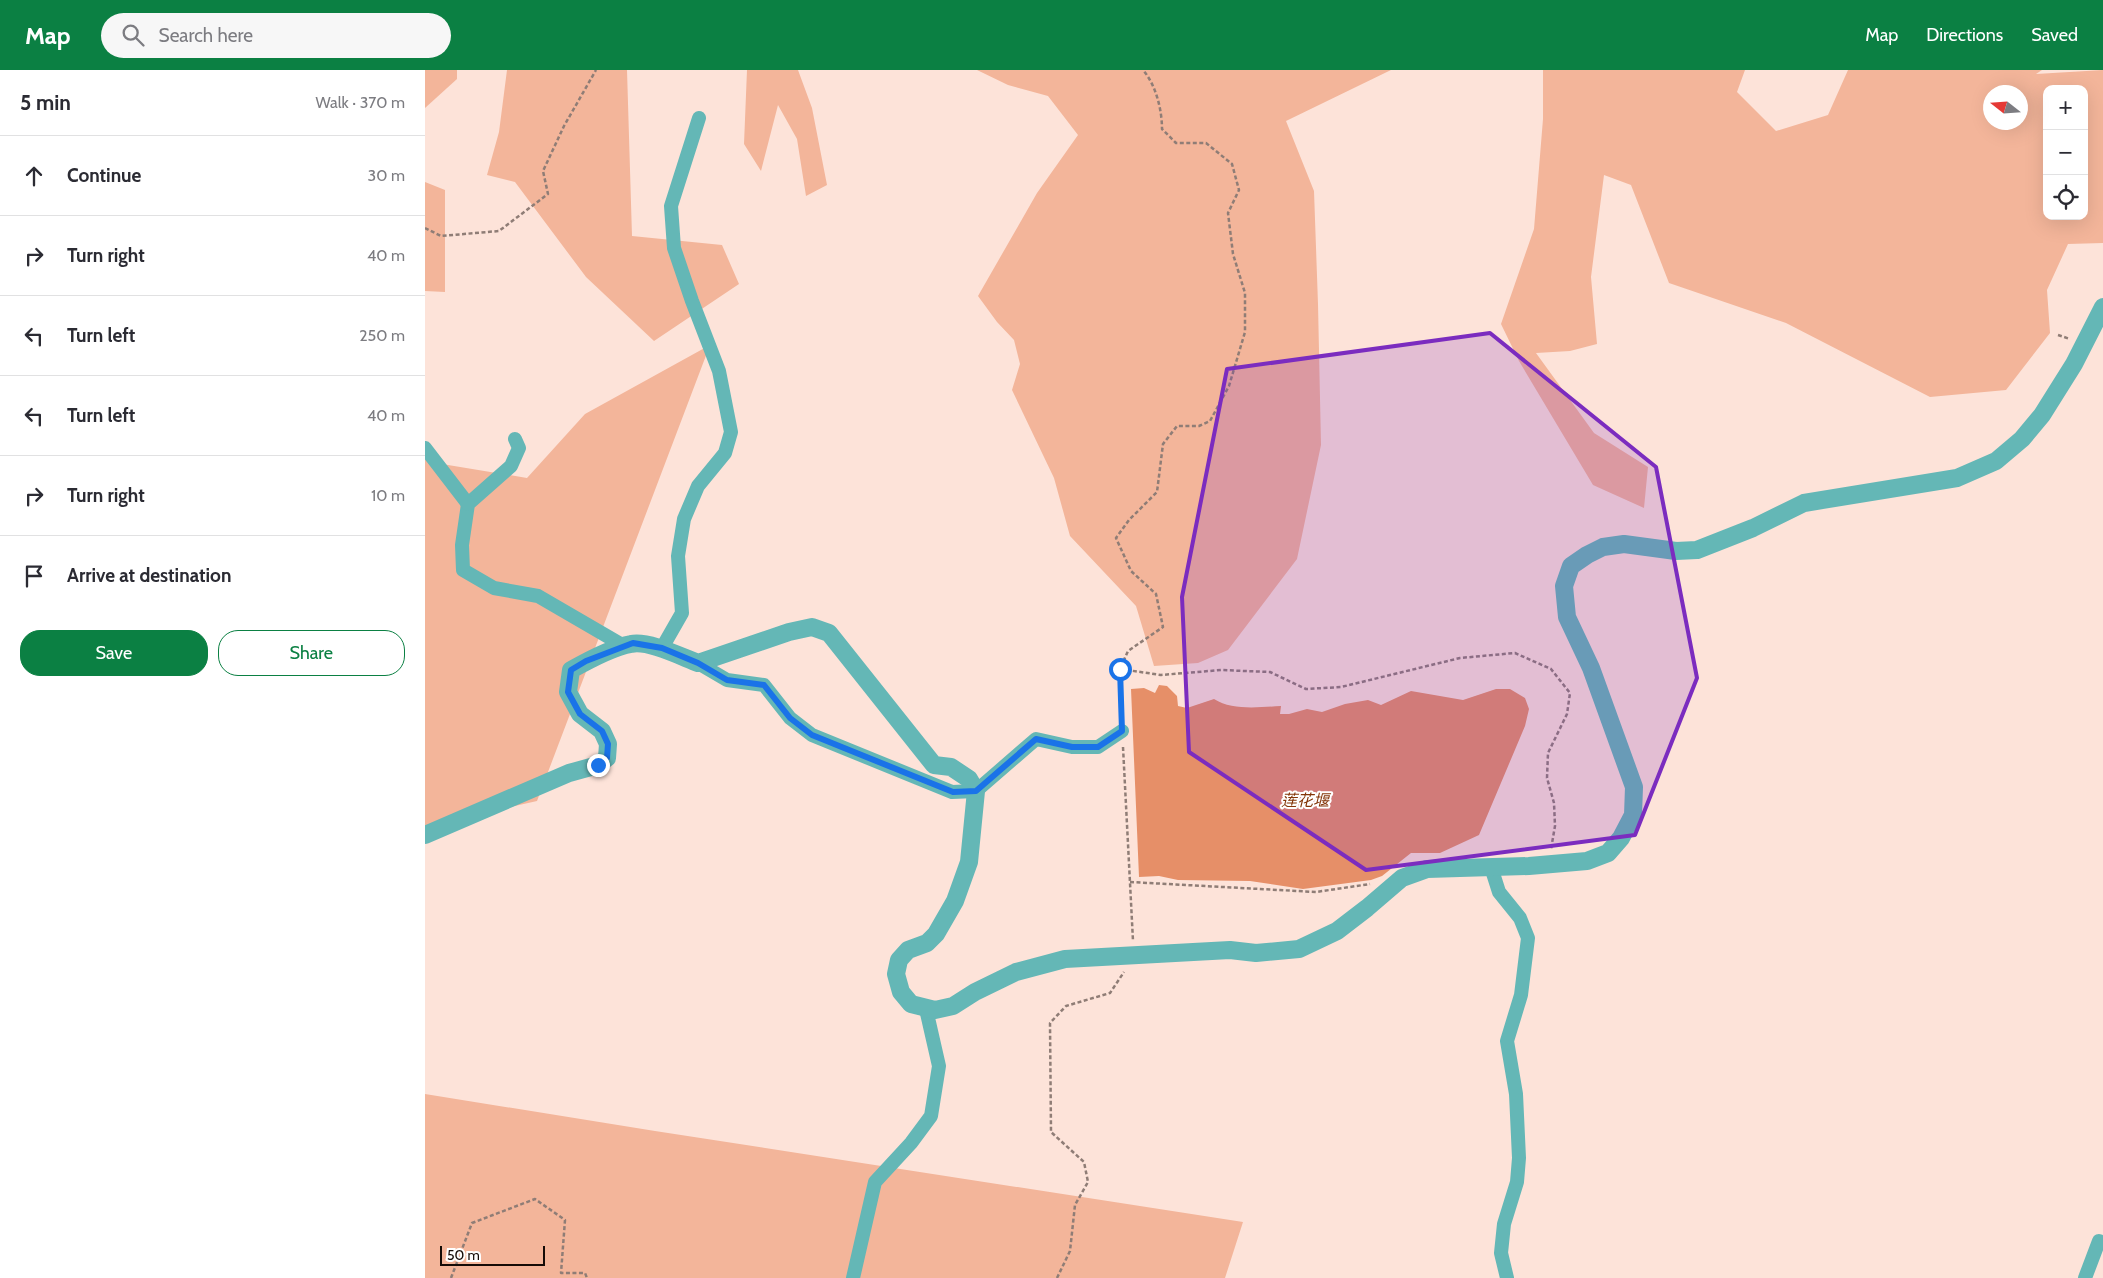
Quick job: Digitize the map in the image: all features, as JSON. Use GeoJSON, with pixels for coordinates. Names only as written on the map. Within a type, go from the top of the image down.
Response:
{"type":"FeatureCollection","features":[{"type":"Feature","properties":{"kind":"street"},"geometry":{"type":"LineString","coordinates":[[662,648],[681,613],[678,556],[684,519],[698,486],[725,453],[731,432],[719,371],[674,248],[671,206],[699,118]]}},
{"type":"Feature","properties":{"kind":"street"},"geometry":{"type":"LineString","coordinates":[[698,663],[789,632],[812,627],[829,633],[934,765],[951,767],[969,778],[976,791],[969,862],[955,901],[936,934],[927,942],[908,950],[899,960],[896,974],[901,992],[911,1004],[935,1010],[953,1006],[975,992],[1016,972],[1065,959],[1230,950],[1256,953],[1299,949],[1337,930],[1367,908],[1401,878],[1427,869],[1455,870],[1587,861],[1608,853],[1621,838],[1633,815],[1634,787],[1591,668],[1567,617],[1564,586],[1571,566],[1587,554],[1603,547],[1624,544],[1676,551],[1697,550],[1753,528],[1804,503],[1957,478],[1996,461],[2022,439],[2041,415],[2074,364],[2103,307]]}},
{"type":"Feature","properties":{"kind":"street"},"geometry":{"type":"LineString","coordinates":[[515,439],[519,448],[511,466],[469,504],[462,545],[463,570],[494,588],[538,596],[625,646]]}},
{"type":"Feature","properties":{"kind":"street"},"geometry":{"type":"LineString","coordinates":[[425,448],[469,504]]}},
{"type":"Feature","properties":{"kind":"street"},"geometry":{"type":"LineString","coordinates":[[425,835],[569,773],[598,765],[607,758],[608,744],[602,731],[580,714],[568,692],[571,670],[586,661],[633,643],[662,648],[698,663],[727,680],[764,685],[790,718],[812,735],[953,792],[976,791],[1036,739],[1072,747],[1098,747],[1122,731]]}},
{"type":"Feature","properties":{"kind":"street"},"geometry":{"type":"LineString","coordinates":[[1491,867],[1499,892],[1519,918],[1528,938],[1521,995],[1507,1041],[1516,1094],[1519,1158],[1517,1182],[1504,1224],[1501,1253],[1507,1278]]}},
{"type":"Feature","properties":{"kind":"street"},"geometry":{"type":"LineString","coordinates":[[853,1278],[875,1182],[911,1143],[931,1116],[939,1066],[926,1009]]}},
{"type":"Feature","properties":{"kind":"street"},"geometry":{"type":"LineString","coordinates":[[2085,1278],[2099,1240]]}},
{"type":"Feature","properties":{"kind":"path"},"geometry":{"type":"LineString","coordinates":[[425,228],[441,236],[499,230],[548,194],[543,171],[564,126],[596,70]]}},
{"type":"Feature","properties":{"kind":"path"},"geometry":{"type":"LineString","coordinates":[[1057,1278],[1070,1251],[1075,1205],[1088,1182],[1084,1162],[1051,1132],[1050,1023],[1067,1006],[1110,993],[1133,955],[1120,669],[1128,651],[1163,627],[1156,594],[1131,570],[1116,538],[1129,520],[1157,492],[1163,444],[1177,426],[1199,426],[1210,421],[1229,386],[1245,332],[1245,293],[1233,254],[1228,213],[1239,190],[1232,164],[1206,143],[1176,142],[1162,129],[1162,115],[1149,77],[1143,70]]}},
{"type":"Feature","properties":{"kind":"path"},"geometry":{"type":"LineString","coordinates":[[1120,669],[1161,675],[1221,670],[1270,672],[1305,689],[1341,686],[1460,658],[1515,653],[1551,669],[1570,693],[1567,714],[1548,753],[1547,778],[1554,803],[1555,826],[1549,864]]}},
{"type":"Feature","properties":{"kind":"path"},"geometry":{"type":"LineString","coordinates":[[1130,882],[1316,892],[1377,884]]}},
{"type":"Feature","properties":{"kind":"path"},"geometry":{"type":"LineString","coordinates":[[451,1278],[472,1223],[535,1199],[565,1220],[561,1273],[585,1273],[587,1278]]}},
{"type":"Feature","properties":{"kind":"highlighted area"},"geometry":{"type":"Polygon","coordinates":[[[1490,333],[1656,467],[1697,678],[1635,835],[1366,870],[1189,752],[1182,597],[1227,369],[1490,333]]]}},
{"type":"Feature","properties":{"kind":"shaded area"},"geometry":{"type":"Polygon","coordinates":[[[425,70],[457,70],[457,79],[425,108],[425,70]]]}},
{"type":"Feature","properties":{"kind":"shaded area"},"geometry":{"type":"Polygon","coordinates":[[[507,70],[627,70],[632,236],[722,245],[739,284],[654,341],[586,277],[515,182],[487,175],[499,132],[507,70]]]}},
{"type":"Feature","properties":{"kind":"shaded area"},"geometry":{"type":"Polygon","coordinates":[[[747,70],[798,70],[812,108],[827,185],[806,196],[797,139],[778,105],[761,171],[744,144],[747,70]]]}},
{"type":"Feature","properties":{"kind":"shaded area"},"geometry":{"type":"Polygon","coordinates":[[[977,70],[1391,70],[1286,121],[1314,191],[1321,445],[1297,559],[1228,650],[1198,663],[1154,666],[1136,606],[1070,536],[1054,478],[1012,390],[1020,364],[1014,340],[997,322],[978,296],[1037,193],[1078,135],[1048,96],[1008,85],[977,70]]]}},
{"type":"Feature","properties":{"kind":"shaded area"},"geometry":{"type":"Polygon","coordinates":[[[1543,70],[1745,70],[1737,92],[1776,131],[1828,115],[1848,70],[2042,70],[2036,74],[2103,70],[2103,243],[2068,244],[2047,290],[2050,333],[2006,390],[1930,397],[1786,323],[1669,283],[1631,185],[1604,175],[1591,277],[1597,344],[1570,351],[1536,353],[1594,433],[1648,467],[1644,508],[1593,485],[1519,361],[1501,324],[1534,229],[1543,119],[1543,70]]]}},
{"type":"Feature","properties":{"kind":"shaded area"},"geometry":{"type":"Polygon","coordinates":[[[425,182],[445,190],[445,292],[425,291],[425,182]]]}},
{"type":"Feature","properties":{"kind":"shaded area"},"geometry":{"type":"Polygon","coordinates":[[[710,345],[537,801],[425,826],[425,441],[442,464],[527,478],[585,414],[710,345]]]}},
{"type":"Feature","properties":{"kind":"shaded area"},"geometry":{"type":"Polygon","coordinates":[[[425,1094],[1243,1222],[1225,1278],[425,1278],[425,1094]]]}},
{"type":"Feature","properties":{"kind":"water","name":"莲花堰"},"geometry":{"type":"Polygon","coordinates":[[[1159,685],[1167,686],[1177,696],[1178,706],[1187,708],[1214,699],[1221,703],[1238,707],[1281,706],[1280,714],[1289,714],[1307,709],[1322,712],[1345,704],[1368,700],[1381,705],[1411,691],[1463,700],[1496,689],[1510,689],[1525,698],[1529,709],[1525,726],[1479,835],[1440,853],[1411,853],[1382,876],[1371,880],[1303,889],[1250,881],[1178,880],[1159,876],[1139,877],[1131,689],[1144,688],[1155,693],[1159,685]]]}},
{"type":"Feature","properties":{"kind":"route"},"geometry":{"type":"LineString","coordinates":[[598,765],[607,758],[608,744],[602,731],[580,714],[568,692],[571,670],[586,661],[633,643],[662,648],[698,663],[727,680],[764,685],[790,718],[812,735],[953,792],[976,791],[990,781],[1017,754],[1036,739],[1072,747],[1098,747],[1122,731],[1120,669]]}}]}
